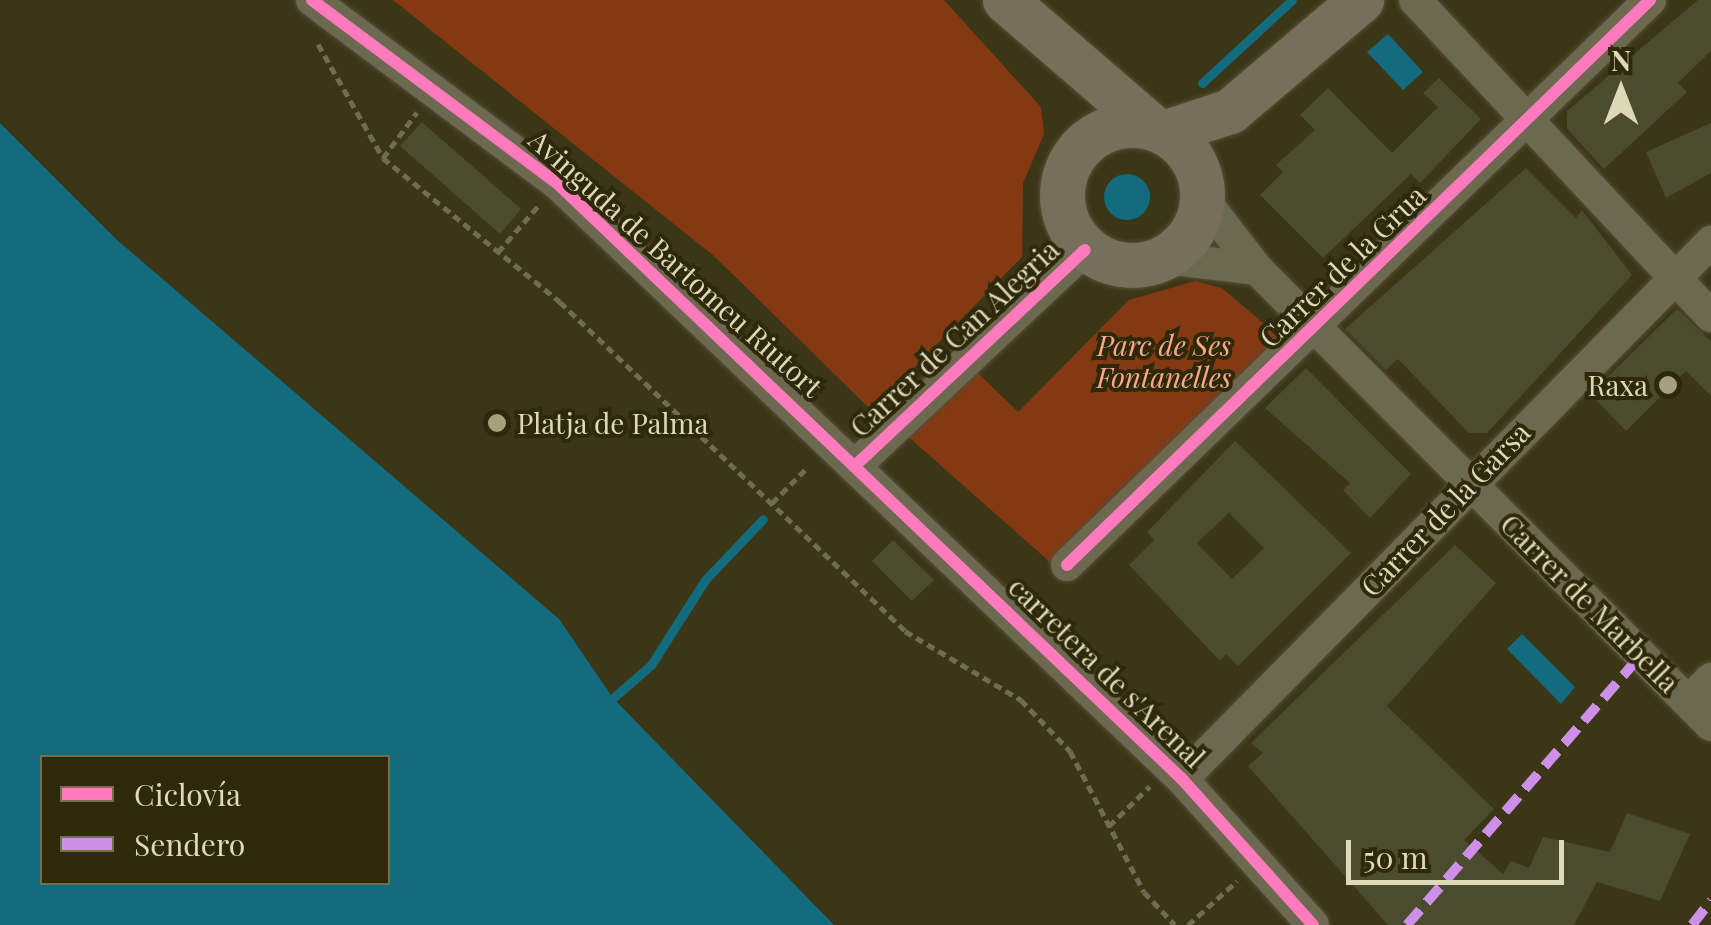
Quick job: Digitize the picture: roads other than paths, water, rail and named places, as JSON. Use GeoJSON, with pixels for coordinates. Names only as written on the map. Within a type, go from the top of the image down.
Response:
{"type":"FeatureCollection","features":[{"type":"Feature","properties":{"kind":"street","name":"Avinguda de Bartomeu Riutort"},"geometry":{"type":"LineString","coordinates":[[312,0],[435,86],[558,184],[846,452]]}},
{"type":"Feature","properties":{"kind":"street"},"geometry":{"type":"LineString","coordinates":[[1005,0],[1058,54],[1192,156],[1203,193]]}},
{"type":"Feature","properties":{"kind":"street"},"geometry":{"type":"LineString","coordinates":[[1069,162],[1094,135],[1159,129],[1230,111],[1361,0]]}},
{"type":"Feature","properties":{"kind":"street"},"geometry":{"type":"LineString","coordinates":[[1415,0],[1711,316]]}},
{"type":"Feature","properties":{"kind":"street","name":"Carrer de la Grua"},"geometry":{"type":"LineString","coordinates":[[1067,564],[1316,328],[1650,0]]}},
{"type":"Feature","properties":{"kind":"street"},"geometry":{"type":"LineString","coordinates":[[1058,54],[1069,162],[1064,212],[1086,250],[1112,262],[1165,258],[1258,269]]}},
{"type":"Feature","properties":{"kind":"street"},"geometry":{"type":"LineString","coordinates":[[1165,258],[1189,237],[1230,111]]}},
{"type":"Feature","properties":{"kind":"street","name":"Carrer de Marbella"},"geometry":{"type":"LineString","coordinates":[[1203,193],[1258,269],[1469,482],[1703,702]]}},
{"type":"Feature","properties":{"kind":"street","name":"Carrer de la Garsa"},"geometry":{"type":"LineString","coordinates":[[1176,773],[1711,242]]}},
{"type":"Feature","properties":{"kind":"street","name":"Carrer de Can Alegria"},"geometry":{"type":"LineString","coordinates":[[846,452],[1086,250]]}},
{"type":"Feature","properties":{"kind":"street","name":"carretera de s'Arenal"},"geometry":{"type":"LineString","coordinates":[[846,452],[1176,773],[1314,925]]}},
{"type":"Feature","properties":{"kind":"water"},"geometry":{"type":"Polygon","coordinates":[[[1388,34],[1423,72],[1403,90],[1367,52],[1388,34]]]}},
{"type":"Feature","properties":{"kind":"water"},"geometry":{"type":"Polygon","coordinates":[[[0,123],[116,239],[559,619],[613,698],[834,925],[0,925],[0,123]]]}},
{"type":"Feature","properties":{"kind":"water"},"geometry":{"type":"Polygon","coordinates":[[[1127,174],[1143,181],[1150,197],[1143,213],[1127,220],[1111,213],[1104,197],[1111,181],[1127,174]]]}},
{"type":"Feature","properties":{"kind":"water"},"geometry":{"type":"Polygon","coordinates":[[[1522,634],[1575,687],[1561,704],[1507,649],[1522,634]]]}},
{"type":"Feature","properties":{"kind":"waterway"},"geometry":{"type":"LineString","coordinates":[[1202,83],[1292,0]]}},
{"type":"Feature","properties":{"kind":"waterway"},"geometry":{"type":"LineString","coordinates":[[613,698],[651,665],[705,580],[763,519]]}},
{"type":"Feature","properties":{"kind":"place","name":"Raxa"},"geometry":{"type":"Point","coordinates":[1668,385]}},
{"type":"Feature","properties":{"kind":"place","name":"Platja de Palma"},"geometry":{"type":"Point","coordinates":[497,423]}},
{"type":"Feature","properties":{"kind":"park label","name":"Parc de Ses Fontanelles"},"geometry":{"type":"Point","coordinates":[1164,361]}}]}
